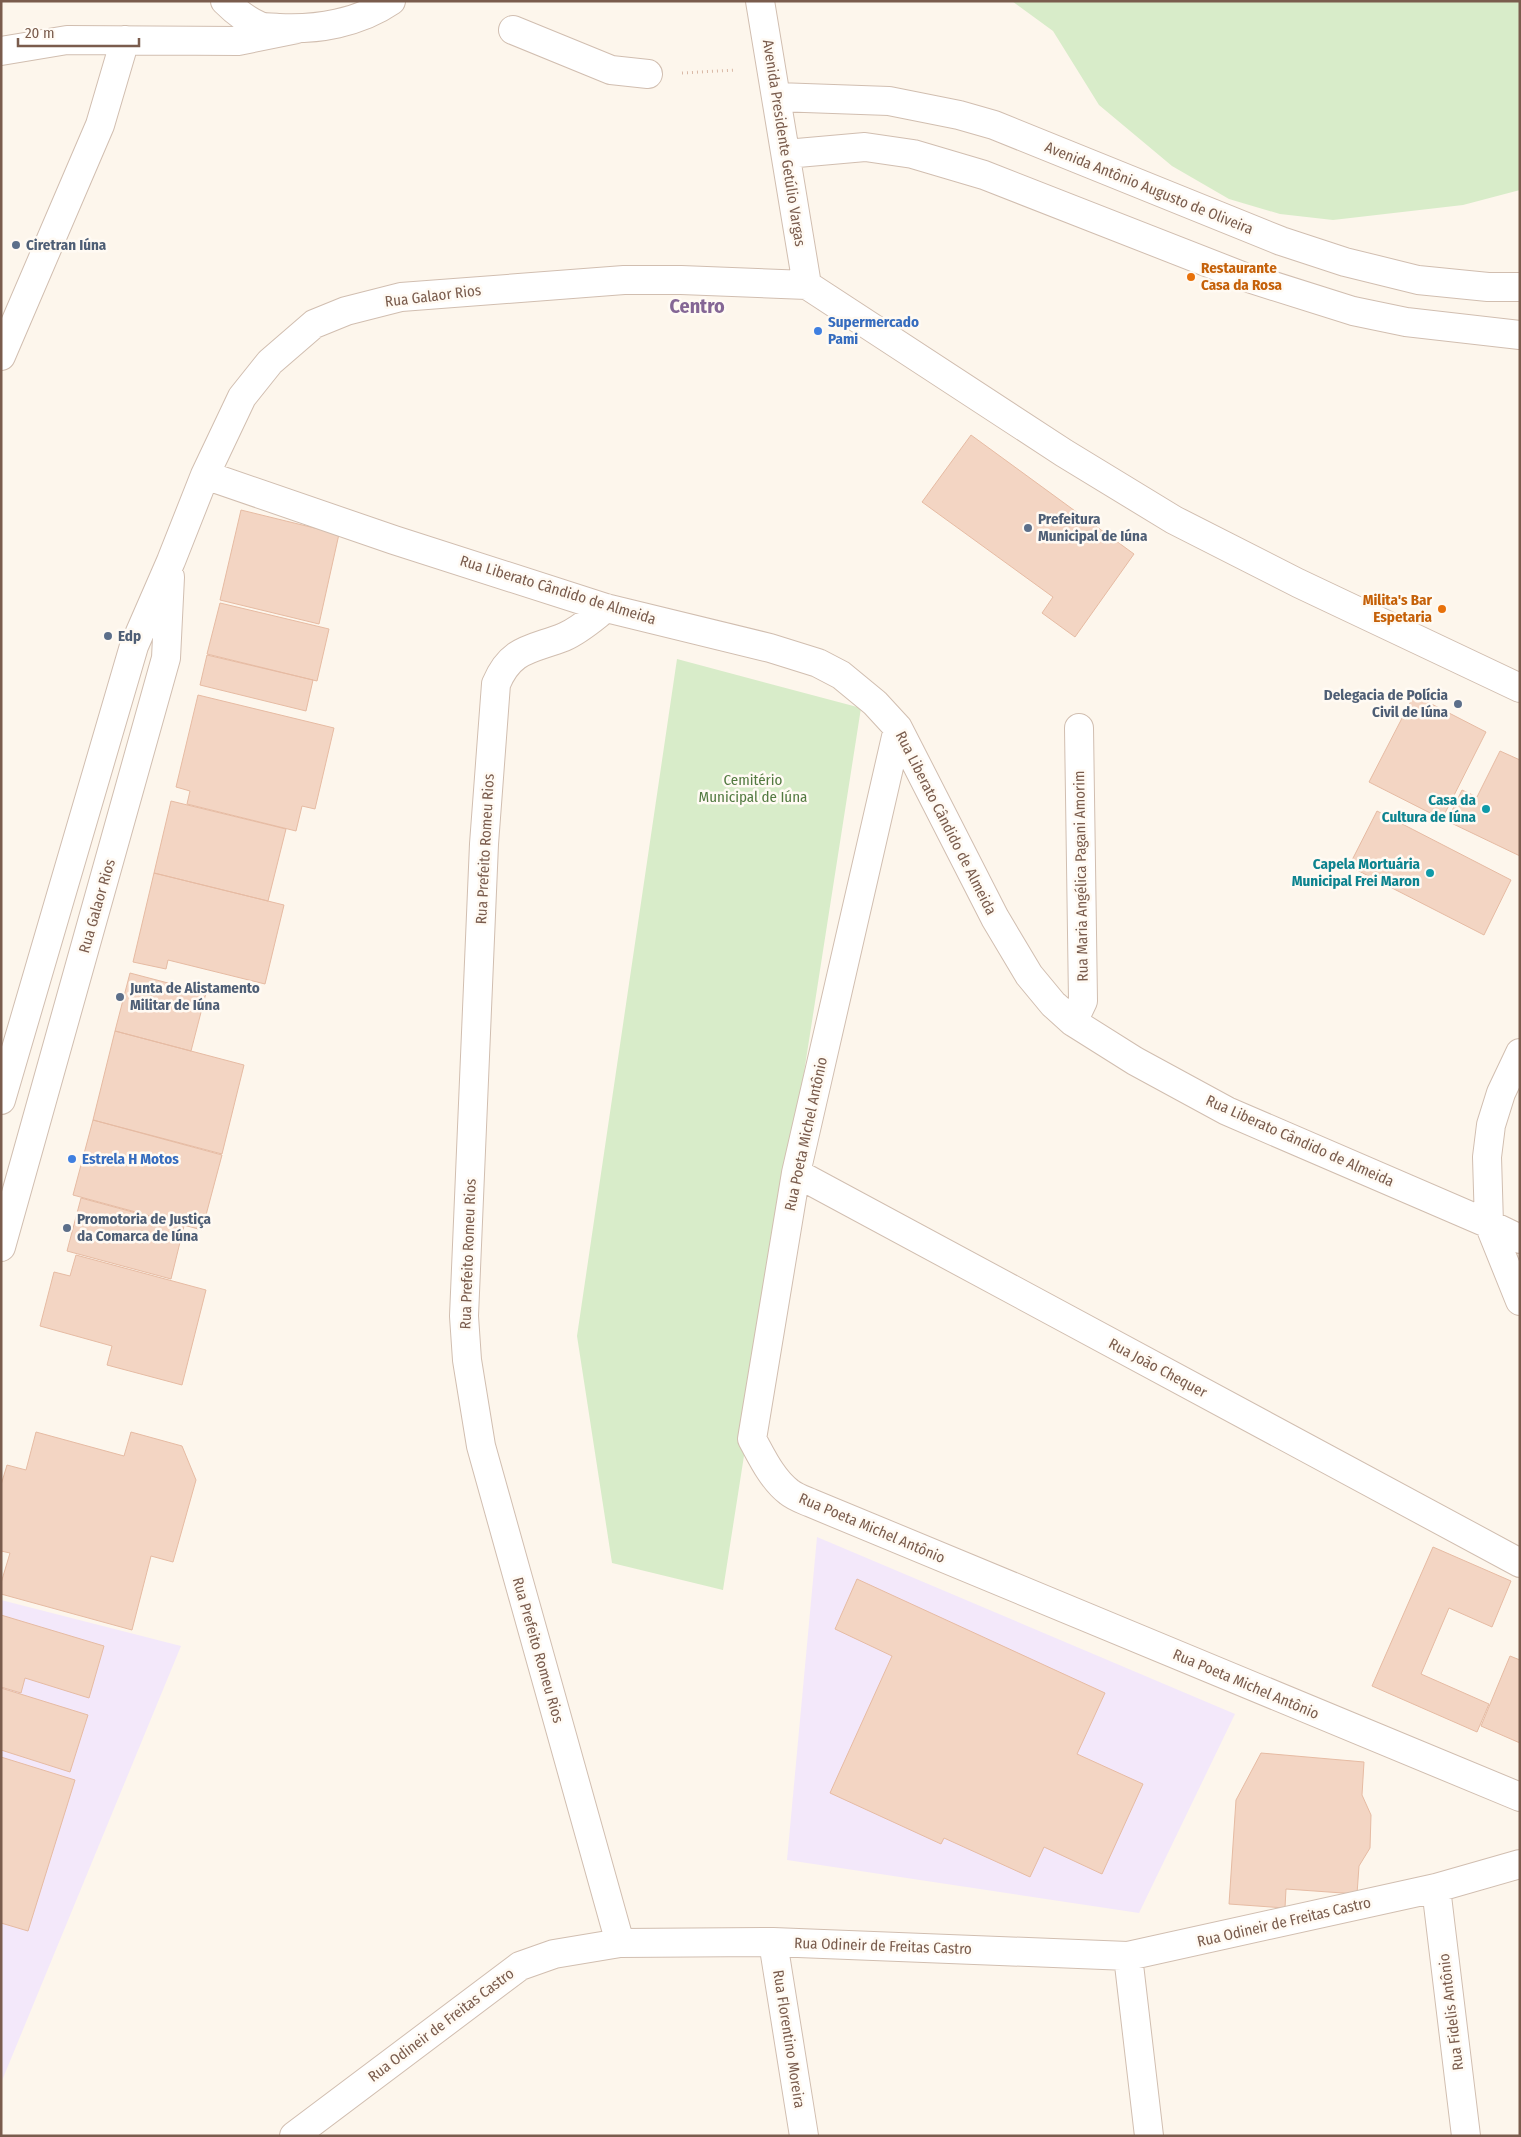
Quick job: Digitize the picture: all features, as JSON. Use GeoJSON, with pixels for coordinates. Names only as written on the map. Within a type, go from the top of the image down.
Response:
{"type":"FeatureCollection","features":[{"type":"Feature","properties":{"kind":"street"},"geometry":{"type":"LineString","coordinates":[[225,1],[237,13],[261,26],[297,29]]}},
{"type":"Feature","properties":{"kind":"street"},"geometry":{"type":"LineString","coordinates":[[1,51],[67,40],[238,41],[297,29],[329,25],[360,17],[391,1]]}},
{"type":"Feature","properties":{"kind":"street","name":"Avenida Presidente Getúlio Vargas"},"geometry":{"type":"LineString","coordinates":[[760,1],[807,285]]}},
{"type":"Feature","properties":{"kind":"street"},"geometry":{"type":"LineString","coordinates":[[513,30],[611,70],[648,74]]}},
{"type":"Feature","properties":{"kind":"street"},"geometry":{"type":"LineString","coordinates":[[1,356],[100,125],[125,40]]}},
{"type":"Feature","properties":{"kind":"street","name":"Avenida Antônio Augusto de Oliveira"},"geometry":{"type":"LineString","coordinates":[[777,97],[889,101],[960,115],[994,125],[1280,241],[1345,262],[1418,280],[1488,287],[1520,287]]}},
{"type":"Feature","properties":{"kind":"street"},"geometry":{"type":"LineString","coordinates":[[786,154],[865,147],[913,154],[984,175],[1242,276],[1352,311],[1406,322],[1520,335]]}},
{"type":"Feature","properties":{"kind":"street","name":"Rua Galaor Rios"},"geometry":{"type":"LineString","coordinates":[[1,1100],[134,646],[171,561],[205,475],[242,397],[270,362],[314,324],[346,310],[401,297],[572,283],[681,280],[807,285]]}},
{"type":"Feature","properties":{"kind":"street"},"geometry":{"type":"LineString","coordinates":[[807,285],[1064,453],[1174,520],[1298,583],[1520,688]]}},
{"type":"Feature","properties":{"kind":"street","name":"Rua Liberato Cândido de Almeida"},"geometry":{"type":"LineString","coordinates":[[205,475],[394,540],[606,608],[770,648],[818,663],[841,675],[875,703],[898,728],[995,918],[1029,975],[1053,1004],[1072,1022],[1135,1060],[1227,1111],[1520,1239]]}},
{"type":"Feature","properties":{"kind":"street","name":"Rua Galaor Rios"},"geometry":{"type":"LineString","coordinates":[[1,1247],[166,658],[171,561]]}},
{"type":"Feature","properties":{"kind":"street","name":"Rua Prefeito Romeu Rios"},"geometry":{"type":"LineString","coordinates":[[606,608],[578,630],[513,657],[503,668],[496,684],[484,844],[464,1316],[467,1360],[481,1446],[620,1943]]}},
{"type":"Feature","properties":{"kind":"street","name":"Rua Poeta Michel Antônio"},"geometry":{"type":"LineString","coordinates":[[898,728],[796,1173],[752,1439],[778,1481],[790,1492],[820,1507],[1520,1797]]}},
{"type":"Feature","properties":{"kind":"street","name":"Rua Maria Angélica Pagani Amorim"},"geometry":{"type":"LineString","coordinates":[[1072,1022],[1083,1001],[1079,728]]}},
{"type":"Feature","properties":{"kind":"street"},"geometry":{"type":"LineString","coordinates":[[1520,1053],[1500,1093],[1491,1125],[1486,1157],[1489,1224],[1520,1301]]}},
{"type":"Feature","properties":{"kind":"street","name":"Rua João Chequer"},"geometry":{"type":"LineString","coordinates":[[796,1173],[1520,1563]]}},
{"type":"Feature","properties":{"kind":"street","name":"Rua Odineir de Freitas Castro"},"geometry":{"type":"LineString","coordinates":[[294,2136],[520,1966],[554,1954],[620,1943],[773,1942],[1128,1956],[1436,1888],[1520,1864]]}},
{"type":"Feature","properties":{"kind":"street","name":"Rua Fidelis Antônio"},"geometry":{"type":"LineString","coordinates":[[1436,1888],[1466,2136]]}},
{"type":"Feature","properties":{"kind":"street","name":"Rua Florentino Moreira"},"geometry":{"type":"LineString","coordinates":[[773,1942],[804,2136]]}},
{"type":"Feature","properties":{"kind":"street"},"geometry":{"type":"LineString","coordinates":[[1128,1956],[1149,2136]]}},
{"type":"Feature","properties":{"kind":"path"},"geometry":{"type":"LineString","coordinates":[[648,74],[772,68]]}},
{"type":"Feature","properties":{"kind":"shaded area"},"geometry":{"type":"Polygon","coordinates":[[[817,1537],[1235,1714],[1139,1913],[787,1860],[817,1537]]]}},
{"type":"Feature","properties":{"kind":"shaded area"},"geometry":{"type":"Polygon","coordinates":[[[1,1600],[181,1646],[1,2083],[1,1600]]]}},
{"type":"Feature","properties":{"kind":"green space"},"geometry":{"type":"Polygon","coordinates":[[[1012,1],[1520,1],[1520,190],[1463,205],[1333,220],[1280,214],[1229,199],[1172,166],[1099,105],[1053,31],[1012,1]]]}},
{"type":"Feature","properties":{"kind":"green space","name":"Cemitério Municipal de Iúna"},"geometry":{"type":"Polygon","coordinates":[[[677,659],[861,708],[723,1590],[612,1563],[577,1336],[677,659]]]}},
{"type":"Feature","properties":{"kind":"building","name":"Prefeitura Municipal de Iúna"},"geometry":{"type":"Polygon","coordinates":[[[971,435],[1134,554],[1075,637],[1042,613],[1053,597],[922,502],[971,435]]]}},
{"type":"Feature","properties":{"kind":"building"},"geometry":{"type":"Polygon","coordinates":[[[241,510],[339,534],[319,624],[220,600],[241,510]]]}},
{"type":"Feature","properties":{"kind":"building"},"geometry":{"type":"Polygon","coordinates":[[[220,603],[329,629],[317,681],[207,654],[220,603]]]}},
{"type":"Feature","properties":{"kind":"building"},"geometry":{"type":"Polygon","coordinates":[[[207,655],[313,680],[306,711],[200,685],[207,655]]]}},
{"type":"Feature","properties":{"kind":"building"},"geometry":{"type":"Polygon","coordinates":[[[198,695],[334,728],[315,809],[302,806],[296,831],[187,804],[190,791],[176,787],[198,695]]]}},
{"type":"Feature","properties":{"kind":"building"},"geometry":{"type":"Polygon","coordinates":[[[1414,695],[1486,732],[1442,819],[1369,782],[1414,695]]]}},
{"type":"Feature","properties":{"kind":"building","name":"Casa da Cultura de Iúna"},"geometry":{"type":"Polygon","coordinates":[[[1500,751],[1520,760],[1520,856],[1447,821],[1462,790],[1477,797],[1500,751]]]}},
{"type":"Feature","properties":{"kind":"building"},"geometry":{"type":"Polygon","coordinates":[[[171,801],[286,829],[268,901],[154,873],[171,801]]]}},
{"type":"Feature","properties":{"kind":"building","name":"Capela Mortuária Municipal Frei Maron"},"geometry":{"type":"Polygon","coordinates":[[[1377,811],[1511,880],[1484,935],[1349,866],[1377,811]]]}},
{"type":"Feature","properties":{"kind":"building"},"geometry":{"type":"Polygon","coordinates":[[[154,873],[284,905],[265,984],[168,960],[166,969],[133,962],[154,873]]]}},
{"type":"Feature","properties":{"kind":"building"},"geometry":{"type":"Polygon","coordinates":[[[130,973],[206,993],[191,1051],[115,1031],[130,973]]]}},
{"type":"Feature","properties":{"kind":"building"},"geometry":{"type":"Polygon","coordinates":[[[115,1031],[244,1065],[222,1154],[93,1120],[115,1031]]]}},
{"type":"Feature","properties":{"kind":"building"},"geometry":{"type":"Polygon","coordinates":[[[93,1120],[222,1155],[202,1230],[73,1195],[93,1120]]]}},
{"type":"Feature","properties":{"kind":"building"},"geometry":{"type":"Polygon","coordinates":[[[81,1198],[184,1226],[171,1279],[67,1251],[81,1198]]]}},
{"type":"Feature","properties":{"kind":"building"},"geometry":{"type":"Polygon","coordinates":[[[76,1255],[206,1290],[182,1385],[107,1365],[112,1346],[40,1326],[54,1272],[70,1276],[76,1255]]]}},
{"type":"Feature","properties":{"kind":"building"},"geometry":{"type":"Polygon","coordinates":[[[36,1432],[124,1456],[131,1432],[182,1446],[196,1480],[173,1562],[151,1556],[132,1630],[1,1594],[1,1583],[10,1553],[1,1551],[1,1485],[7,1465],[26,1470],[36,1432]]]}},
{"type":"Feature","properties":{"kind":"building"},"geometry":{"type":"Polygon","coordinates":[[[1433,1547],[1511,1581],[1492,1627],[1449,1608],[1421,1674],[1489,1704],[1477,1732],[1372,1686],[1433,1547]]]}},
{"type":"Feature","properties":{"kind":"building"},"geometry":{"type":"Polygon","coordinates":[[[857,1579],[1105,1693],[1077,1754],[1143,1784],[1102,1874],[1044,1847],[1030,1877],[944,1838],[941,1844],[830,1793],[892,1656],[835,1629],[857,1579]]]}},
{"type":"Feature","properties":{"kind":"building"},"geometry":{"type":"Polygon","coordinates":[[[1,1615],[104,1646],[89,1698],[25,1678],[21,1693],[1,1687],[1,1615]]]}},
{"type":"Feature","properties":{"kind":"building"},"geometry":{"type":"Polygon","coordinates":[[[1510,1656],[1520,1660],[1520,1743],[1481,1726],[1510,1656]]]}},
{"type":"Feature","properties":{"kind":"building"},"geometry":{"type":"Polygon","coordinates":[[[1,1688],[88,1715],[70,1772],[1,1750],[1,1688]]]}},
{"type":"Feature","properties":{"kind":"building"},"geometry":{"type":"Polygon","coordinates":[[[1261,1753],[1364,1762],[1362,1795],[1371,1815],[1370,1848],[1359,1866],[1357,1894],[1286,1889],[1285,1908],[1229,1904],[1236,1800],[1261,1753]]]}},
{"type":"Feature","properties":{"kind":"building"},"geometry":{"type":"Polygon","coordinates":[[[1,1757],[75,1780],[28,1931],[1,1923],[1,1757]]]}},
{"type":"Feature","properties":{"kind":"place","name":"Ciretran Iúna"},"geometry":{"type":"Point","coordinates":[16,245]}},
{"type":"Feature","properties":{"kind":"place","name":"Restaurante Casa da Rosa"},"geometry":{"type":"Point","coordinates":[1191,277]}},
{"type":"Feature","properties":{"kind":"place","name":"Supermercado Pami"},"geometry":{"type":"Point","coordinates":[818,331]}},
{"type":"Feature","properties":{"kind":"place","name":"Prefeitura Municipal de Iúna"},"geometry":{"type":"Point","coordinates":[1028,528]}},
{"type":"Feature","properties":{"kind":"place","name":"Milita's Bar Espetaria"},"geometry":{"type":"Point","coordinates":[1442,609]}},
{"type":"Feature","properties":{"kind":"place","name":"Edp"},"geometry":{"type":"Point","coordinates":[108,636]}},
{"type":"Feature","properties":{"kind":"place","name":"Delegacia de Polícia Civil de Iúna"},"geometry":{"type":"Point","coordinates":[1458,704]}},
{"type":"Feature","properties":{"kind":"place","name":"Casa da Cultura de Iúna"},"geometry":{"type":"Point","coordinates":[1486,809]}},
{"type":"Feature","properties":{"kind":"place","name":"Capela Mortuária Municipal Frei Maron"},"geometry":{"type":"Point","coordinates":[1430,873]}},
{"type":"Feature","properties":{"kind":"place","name":"Junta de Alistamento Militar de Iúna"},"geometry":{"type":"Point","coordinates":[120,997]}},
{"type":"Feature","properties":{"kind":"place","name":"Estrela H Motos"},"geometry":{"type":"Point","coordinates":[72,1159]}},
{"type":"Feature","properties":{"kind":"place","name":"Promotoria de Justiça da Comarca de Iúna"},"geometry":{"type":"Point","coordinates":[67,1228]}},
{"type":"Feature","properties":{"kind":"district","name":"Centro"},"geometry":{"type":"Point","coordinates":[697,306]}}]}
